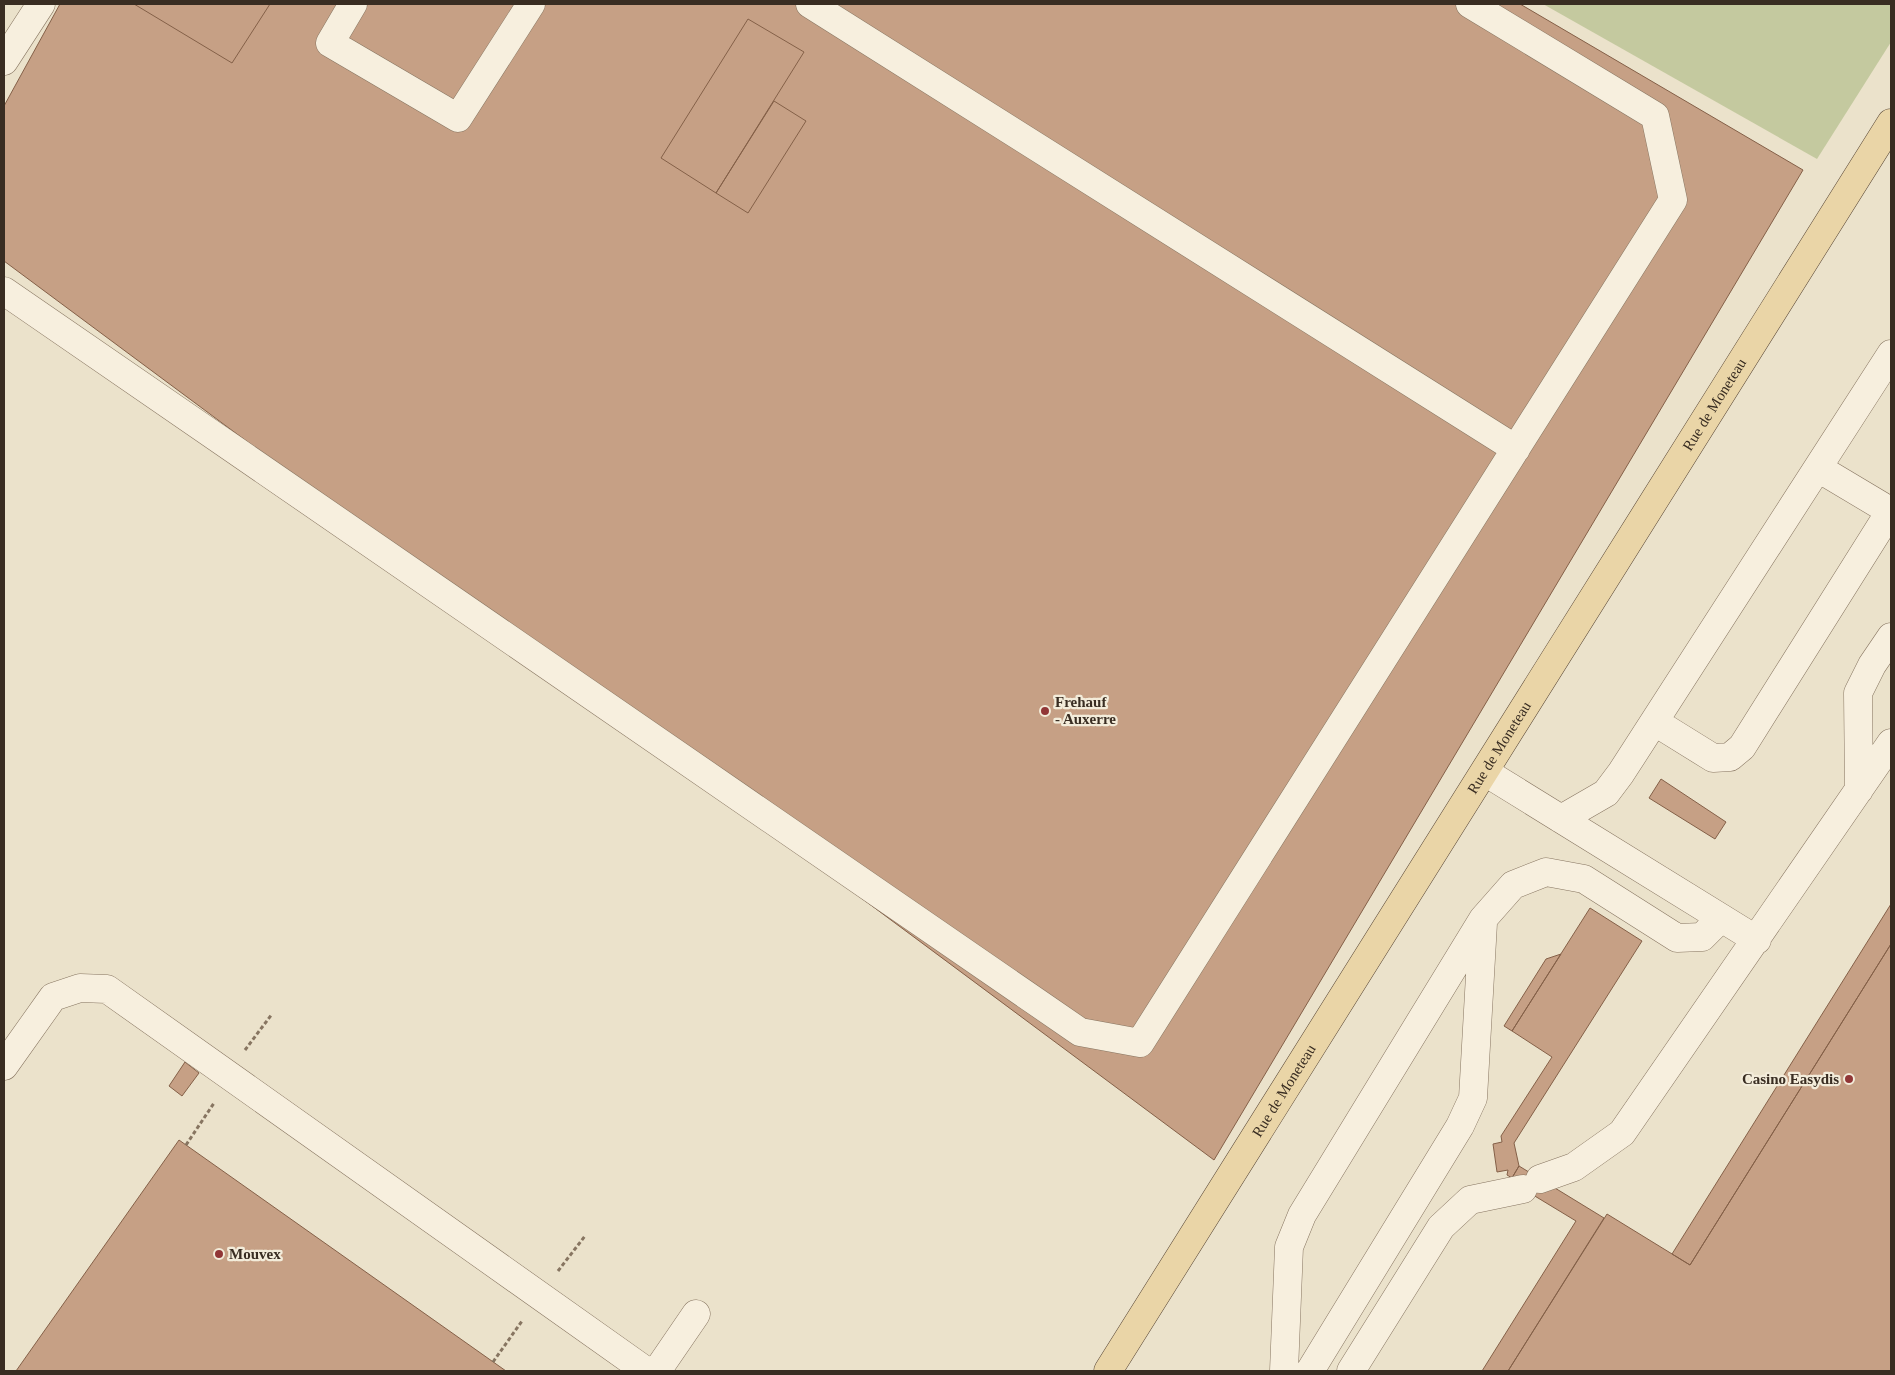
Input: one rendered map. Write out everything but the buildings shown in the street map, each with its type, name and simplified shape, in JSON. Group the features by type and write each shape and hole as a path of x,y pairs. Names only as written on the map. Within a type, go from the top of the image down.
{"main road":[{"name":"Rue de Moneteau","path":"1108,1371 1891,123"}],"lane":[{"path":"4,61 41,4"},
{"path":"353,4 330,42 458,118 531,4"},
{"path":"810,4 1516,449"},
{"path":"4,291 1080,1032 1140,1043 1673,200 1655,116 1470,4"},
{"path":"1561,819 1606,793 1621,773 1891,354"},
{"path":"1654,722 1713,758 1730,757 1742,746 1891,511 1818,468"},
{"path":"1859,790 1858,693 1872,665 1891,637"},
{"path":"1351,1371 1441,1227 1470,1200 1531,1184 1574,1167 1622,1133 1757,940 1891,743"},
{"path":"1485,772 1757,940"},
{"path":"1284,1371 1289,1247 1302,1215 1483,919 1513,885 1546,872 1584,878 1678,938 1702,937 1721,918"},
{"path":"1310,1371 1460,1126 1472,1098 1483,919"},
{"path":"4,1066 53,997 80,988 107,989 646,1371"},
{"path":"657,1371 696,1314"}],"green space":[{"path":"1543,4 1891,4 1891,42 1817,159"}],"place":[{"name":"Frehauf - Auxerre","path":"1045,711"},
{"name":"Casino Easydis","path":"1849,1079"},
{"name":"Mouvex","path":"219,1254"}]}
